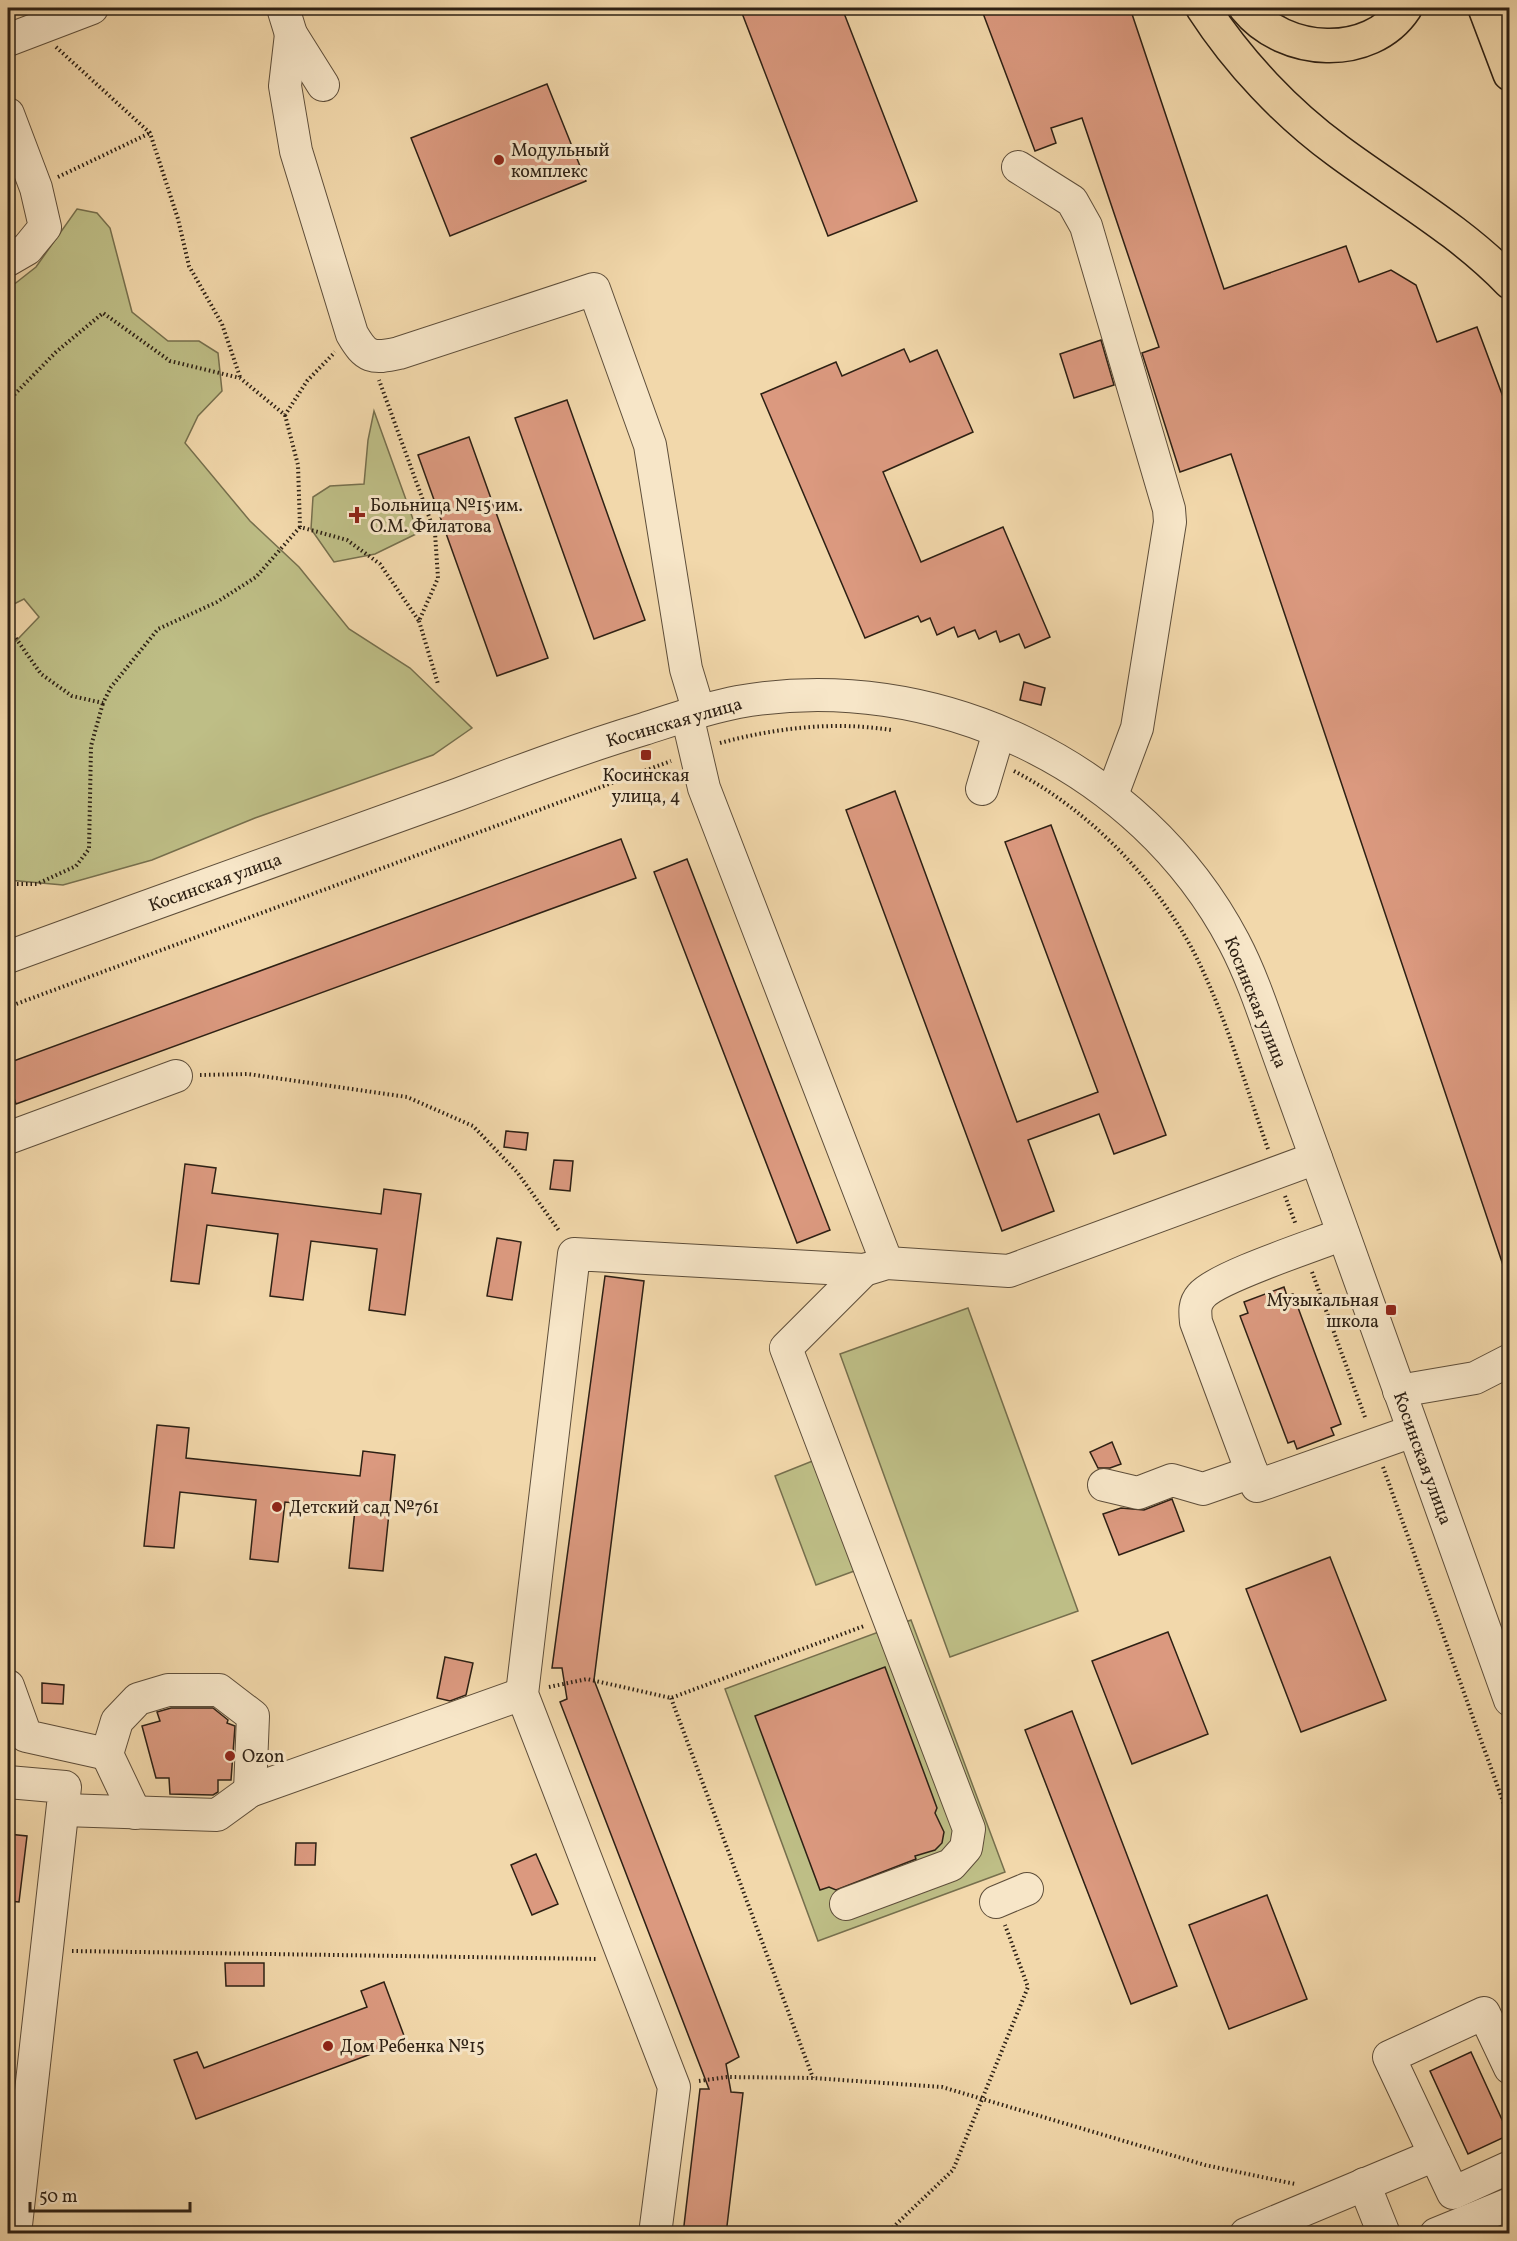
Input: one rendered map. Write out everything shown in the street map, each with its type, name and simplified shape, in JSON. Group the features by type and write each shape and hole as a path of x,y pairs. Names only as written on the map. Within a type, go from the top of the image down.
{"main road":[{"path":"1203,8 1252,71 1302,122 1336,150 1468,244 1509,282"},
{"path":"1246,8 1262,24 1277,32 1295,40 1326,45 1352,43 1378,33 1390,25 1405,8"},
{"path":"1485,8 1509,74"}],"street":[{"path":"8,40 92,8"},
{"path":"287,21 323,85"},
{"path":"287,21 285,86 296,151 357,343 378,358 594,289 650,445 693,713 696,751 704,788 875,1267"},
{"path":"8,114 36,188 45,227 27,249 8,260"},
{"path":"1018,167 1063,193 1072,201 1083,219 1094,247 1170,522 1137,728 1112,795"},
{"name":"Косинская улица","path":"8,957 549,760 693,713 770,698 847,695 920,704 955,713 990,760 1055,760 1112,795 1170,851 1226,928 1252,982 1509,1700"},
{"path":"10,1130 176,1076"},
{"path":"655,2234 674,2086 522,1694 574,1254 1009,1271 1316,1158"},
{"path":"1343,1234 1220,1282 1202,1295 1195,1307 1196,1322 1257,1486 1413,1431"},
{"path":"846,1904 951,1865 966,1848 969,1829 786,1348 875,1267"},
{"path":"1399,1391 1475,1378 1509,1360"},
{"path":"1104,1485 1138,1493 1172,1480 1203,1489 1252,1472"},
{"path":"8,1686 27,1736 107,1754"},
{"path":"135,1813 107,1754 117,1721 138,1699 168,1690 219,1690 253,1716 250,1791"},
{"path":"63,1810 218,1815 250,1791 522,1694"},
{"path":"8,1782 65,1787 15,2234"},
{"path":"996,1902 1027,1889"},
{"path":"1509,2068 1484,2013 1389,2057 1453,2193 1509,2167"},
{"path":"1246,2234 1435,2155"},
{"path":"1364,2184 1384,2234"},
{"path":"1436,2234 1507,2205 1509,2211"}],"path":[{"path":"39,28 67,60 150,133 178,219 189,266 222,324 240,378"},
{"path":"36,188 150,133"},
{"path":"8,401 56,352 103,313 170,361 240,378 285,415 298,465 300,527 256,577 217,602 158,629 111,687 103,703 91,746 89,849 76,866 37,884 8,884"},
{"path":"285,415 307,381 357,343 379,381 435,533 438,578 419,621"},
{"path":"300,527 347,540 380,564 419,621 438,684"},
{"path":"8,627 41,674 72,696 103,703"},
{"path":"8,1007 696,751 737,738 782,729 854,727 897,731"},
{"path":"990,760 1042,786 1066,803 1119,851 1174,920 1196,956 1211,990 1509,1821"},
{"path":"176,1076 248,1074 373,1091 408,1097 473,1126 517,1172 574,1254"},
{"path":"522,1694 587,1679 671,1698 888,1617"},
{"path":"671,1698 813,2078"},
{"path":"48,1951 623,1959"},
{"path":"886,2234 953,2170 1028,1987"},
{"path":"708,2079 727,2077 813,2078 942,2087 1205,2165 1294,2184 1306,2182"}],"green space":[{"path":"77,209 97,213 110,228 132,312 168,341 199,341 218,353 222,391 198,416 185,443 250,521 299,567 349,629 410,668 472,728 433,755 255,818 152,860 63,885 8,880 8,643 16,641 39,617 24,599 8,607 8,289 36,267"},
{"path":"374,411 418,533 375,554 334,562 311,529 313,497 330,486 364,484 368,440"},
{"path":"968,1308 1078,1611 950,1657 840,1354"},
{"path":"815,1460 857,1570 816,1585 775,1476"},
{"path":"911,1620 1005,1872 818,1941 725,1689"}],"building":[{"path":"740,8 842,8 917,201 828,236"},
{"path":"981,8 1130,8 1224,289 1346,246 1359,282 1391,270 1416,285 1437,342 1477,327 1509,413 1509,1274 1506,1274 1231,454 1180,472 1142,353 1159,347 1082,118 1051,128 1056,143 1035,151"},
{"name":"Модульный комплекс","path":"547,84 586,181 450,236 411,138"},
{"path":"1101,340 1114,385 1074,398 1060,354"},
{"path":"904,349 910,362 937,350 973,432 883,472 921,562 1003,527 1050,637 1025,648 1019,634 1000,642 996,631 979,639 975,630 958,637 954,627 937,635 930,618 921,622 918,616 865,638 761,394 836,362 842,376"},
{"path":"567,400 645,620 594,639 515,418"},
{"path":"469,437 548,658 497,676 418,455"},
{"path":"1024,682 1045,688 1041,705 1020,700"},
{"path":"895,791 1017,1122 1098,1092 1005,842 1051,825 1166,1135 1114,1154 1099,1114 1028,1140 1054,1211 1002,1231 846,810"},
{"path":"621,839 636,878 16,1104 8,1081 8,1063"},
{"path":"687,859 830,1230 797,1243 654,872"},
{"path":"506,1131 528,1133 526,1150 504,1147"},
{"path":"554,1160 573,1161 570,1191 550,1189"},
{"path":"185,1164 216,1168 212,1193 381,1214 384,1189 421,1194 405,1315 369,1310 377,1249 311,1241 303,1300 270,1296 278,1234 207,1225 199,1284 171,1281"},
{"path":"497,1238 521,1242 512,1300 487,1296"},
{"path":"605,1276 644,1281 594,1680 739,2057 726,2064 731,2092 743,2093 726,2234 683,2234 700,2089 709,2089 560,1702 567,1699 562,1668 552,1668"},
{"path":"1284,1287 1287,1296 1293,1294 1341,1424 1331,1428 1334,1435 1297,1449 1294,1441 1288,1443 1240,1316 1248,1313 1244,1302"},
{"path":"157,1425 189,1428 186,1458 360,1476 363,1451 395,1455 383,1571 349,1568 355,1509 285,1502 278,1562 250,1559 256,1500 180,1492 174,1548 144,1546"},
{"path":"1112,1442 1121,1464 1110,1468 1098,1468 1090,1452"},
{"path":"1172,1499 1184,1531 1119,1555 1103,1514 1121,1508 1144,1510"},
{"path":"1330,1557 1386,1700 1301,1732 1246,1589"},
{"path":"1168,1632 1208,1734 1132,1764 1092,1661"},
{"path":"445,1657 473,1663 466,1695 450,1701 437,1698"},
{"path":"885,1667 937,1808 935,1813 944,1832 942,1843 935,1850 915,1856 916,1859 836,1890 829,1887 820,1890 755,1716"},
{"path":"42,1683 64,1685 63,1704 42,1703"},
{"path":"171,1708 213,1708 228,1720 227,1723 235,1726 231,1780 218,1780 218,1792 213,1795 170,1794 169,1778 156,1778 142,1726 160,1721 157,1712"},
{"path":"1072,1711 1177,1986 1131,2004 1025,1730"},
{"path":"8,1834 27,1836 19,1902 8,1901"},
{"path":"296,1843 316,1843 315,1865 295,1865"},
{"path":"536,1854 558,1904 532,1915 511,1865"},
{"path":"1267,1895 1307,1999 1229,2029 1189,1925"},
{"path":"225,1963 264,1963 264,1986 226,1986"},
{"name":"Дом Ребенка №15","path":"384,1982 406,2041 196,2119 174,2060 197,2052 204,2068 367,2007 361,1991"},
{"path":"1471,2052 1509,2135 1468,2154 1430,2071"}],"place":[{"name":"Модульный комплекс","path":"499,160"},
{"name":"Больница №15 им. О.М. Филатова","path":"357,515"},
{"name":"Косинская улица, 4","path":"646,755"},
{"name":"Музыкальная школа","path":"1391,1310"},
{"name":"Детский сад №761","path":"277,1507"},
{"name":"Ozon","path":"230,1756"},
{"name":"Дом Ребенка №15","path":"328,2046"}]}
